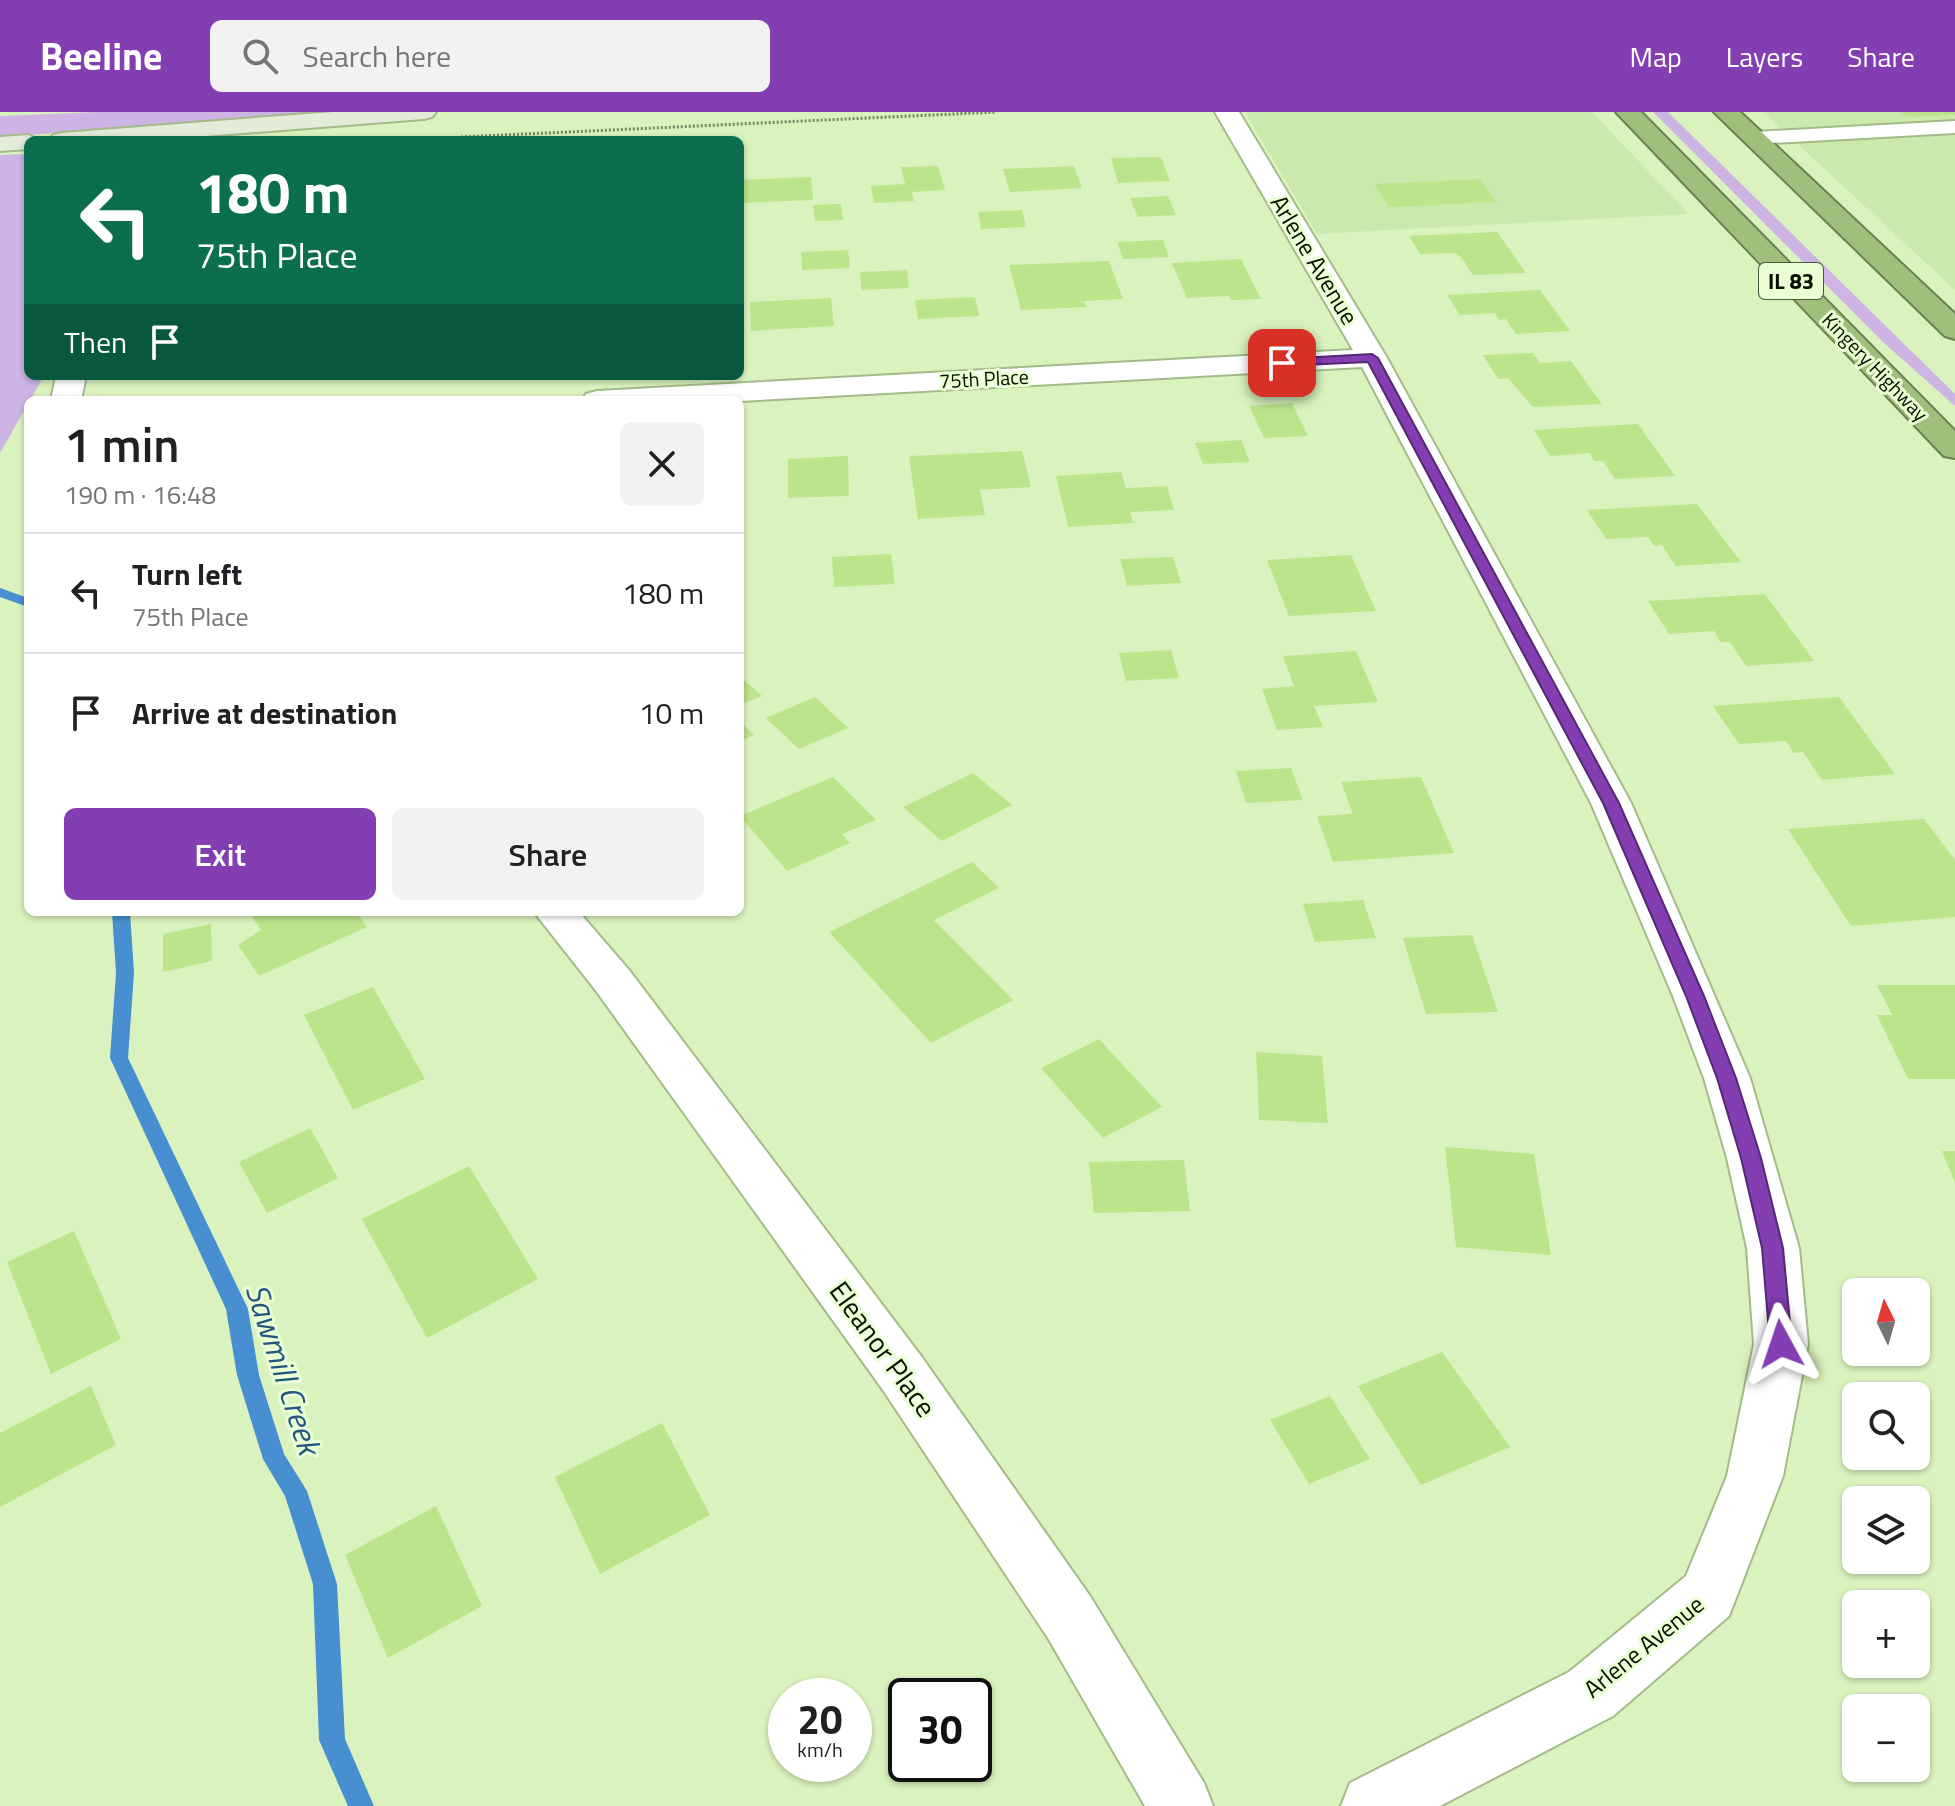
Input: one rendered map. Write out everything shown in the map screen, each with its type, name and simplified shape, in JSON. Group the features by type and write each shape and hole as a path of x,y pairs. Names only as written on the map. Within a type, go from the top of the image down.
{"highway":[{"name":"Kingery Highway","path":"1628,112 1955,449"},
{"path":"1726,112 1955,330"}],"main road":[{"path":"175,136 424,112"},
{"path":"0,144 24,142"}],"street":[{"name":"Arlene Avenue","path":"1227,112 1372,358 1611,803 1727,1078 1773,1248 1781,1344 1755,1476 1708,1596 1591,1694 1373,1806"},
{"name":"75th Place","path":"671,396 1372,358"},
{"name":"Eleanor Place","path":"558,916 613,981 902,1373 1069,1617 1181,1806"}],"lane":[{"path":"1883,112 1905,130"},
{"path":"1754,138 1955,127"}],"path":[{"path":"472,136 996,112"}],"shaded area":[{"path":"96,112 334,112 0,137 0,116"},
{"path":"1245,112 1592,112 1689,214 1317,234"},
{"path":"1653,112 1668,112 1955,394 1955,406 1884,343"},
{"path":"1763,112 1955,112 1955,290 1817,162"},
{"path":"24,154 24,380 42,380 33,396 24,396 24,411 0,453 0,155"}],"building":[{"path":"1900,112 1955,112 1955,115 1907,117"},
{"path":"1161,157 1170,181 1118,183 1111,158"},
{"path":"938,166 945,190 912,192 914,201 874,203 871,186 905,184 901,167"},
{"path":"1074,166 1082,188 1010,192 1003,169"},
{"path":"811,177 813,200 744,203 744,180"},
{"path":"1479,179 1497,202 1389,207 1374,184"},
{"path":"1168,196 1176,215 1138,217 1130,198"},
{"path":"841,204 843,220 815,221 813,205"},
{"path":"1022,210 1026,227 981,229 978,212"},
{"path":"1497,232 1526,273 1473,275 1461,257 1454,253 1420,254 1409,236"},
{"path":"1163,240 1169,257 1123,259 1117,242"},
{"path":"848,250 850,268 802,270 801,252"},
{"path":"1241,259 1261,299 1231,300 1229,296 1187,298 1172,263"},
{"path":"1109,261 1123,299 1084,301 1086,307 1021,310 1009,265"},
{"path":"907,270 909,288 861,290 860,272"},
{"path":"1540,290 1570,331 1516,334 1506,319 1499,320 1495,313 1460,315 1447,295"},
{"path":"975,297 979,316 918,319 915,300"},
{"path":"831,298 834,326 751,331 750,302"},
{"path":"1533,353 1540,363 1571,361 1602,404 1533,407 1508,378 1498,379 1483,355"},
{"path":"1292,403 1308,436 1264,438 1249,406"},
{"path":"1638,424 1675,476 1615,479 1603,461 1594,461 1590,453 1550,456 1534,430"},
{"path":"1241,440 1250,462 1203,464 1195,443"},
{"path":"1022,451 1031,487 980,490 985,515 918,519 909,456"},
{"path":"848,456 849,496 788,498 788,459"},
{"path":"1121,472 1126,488 1167,486 1174,510 1130,512 1133,523 1068,527 1056,476"},
{"path":"1697,504 1741,562 1676,566 1662,545 1654,546 1648,537 1606,539 1587,510"},
{"path":"891,554 895,584 834,587 832,557"},
{"path":"1351,555 1376,611 1289,616 1267,560"},
{"path":"1173,557 1181,583 1127,586 1120,559"},
{"path":"1765,594 1814,661 1746,666 1730,642 1720,642 1714,631 1669,634 1648,601"},
{"path":"1171,650 1179,678 1126,681 1119,653"},
{"path":"1356,651 1378,702 1314,706 1323,727 1277,730 1262,689 1294,686 1283,656"},
{"path":"744,680 762,696 744,703"},
{"path":"815,697 848,728 799,749 766,718"},
{"path":"1839,697 1895,774 1822,780 1803,752 1794,753 1786,741 1739,744 1713,706"},
{"path":"744,725 754,735 744,739"},
{"path":"1291,768 1303,800 1246,803 1236,771"},
{"path":"973,773 1012,805 942,841 903,807"},
{"path":"833,777 876,820 842,834 850,843 787,871 744,821 744,814"},
{"path":"1421,777 1454,853 1333,862 1317,816 1353,814 1341,782"},
{"path":"1924,819 1955,860 1955,917 1851,926 1788,829"},
{"path":"972,862 999,888 934,920 1013,1000 931,1043 829,932"},
{"path":"1363,900 1376,938 1315,942 1303,904"},
{"path":"252,916 359,916 367,927 259,976 238,945 261,930"},
{"path":"211,924 212,961 163,972 163,934"},
{"path":"1472,935 1498,1012 1426,1014 1403,938"},
{"path":"1877,985 1955,985 1955,1079 1908,1079 1877,1015 1892,1015"},
{"path":"373,987 425,1079 353,1110 304,1015"},
{"path":"1099,1039 1162,1107 1103,1138 1041,1068"},
{"path":"1256,1052 1322,1056 1328,1123 1259,1120"},
{"path":"310,1128 338,1178 267,1213 239,1162"},
{"path":"1445,1147 1534,1154 1551,1255 1456,1247"},
{"path":"1942,1151 1955,1151 1955,1183"},
{"path":"1184,1160 1190,1211 1094,1213 1089,1162"},
{"path":"469,1166 538,1279 427,1338 362,1219"},
{"path":"74,1231 121,1339 51,1374 7,1262"},
{"path":"1442,1352 1510,1447 1421,1485 1358,1386"},
{"path":"91,1386 116,1445 0,1507 0,1433"},
{"path":"1330,1396 1370,1459 1309,1484 1270,1420"},
{"path":"662,1423 710,1515 600,1574 555,1477"},
{"path":"436,1506 482,1606 388,1658 345,1555"}],"waterway":[{"name":"Sawmill Creek","path":"0,592 24,601"},
{"name":"Sawmill Creek","path":"121,916 125,973 119,1058 237,1309 248,1375 274,1459 295,1491 325,1584 332,1740 361,1806"}],"route":[{"path":"1282,363 1372,358 1611,803 1727,1078 1773,1248 1781,1344"}]}
